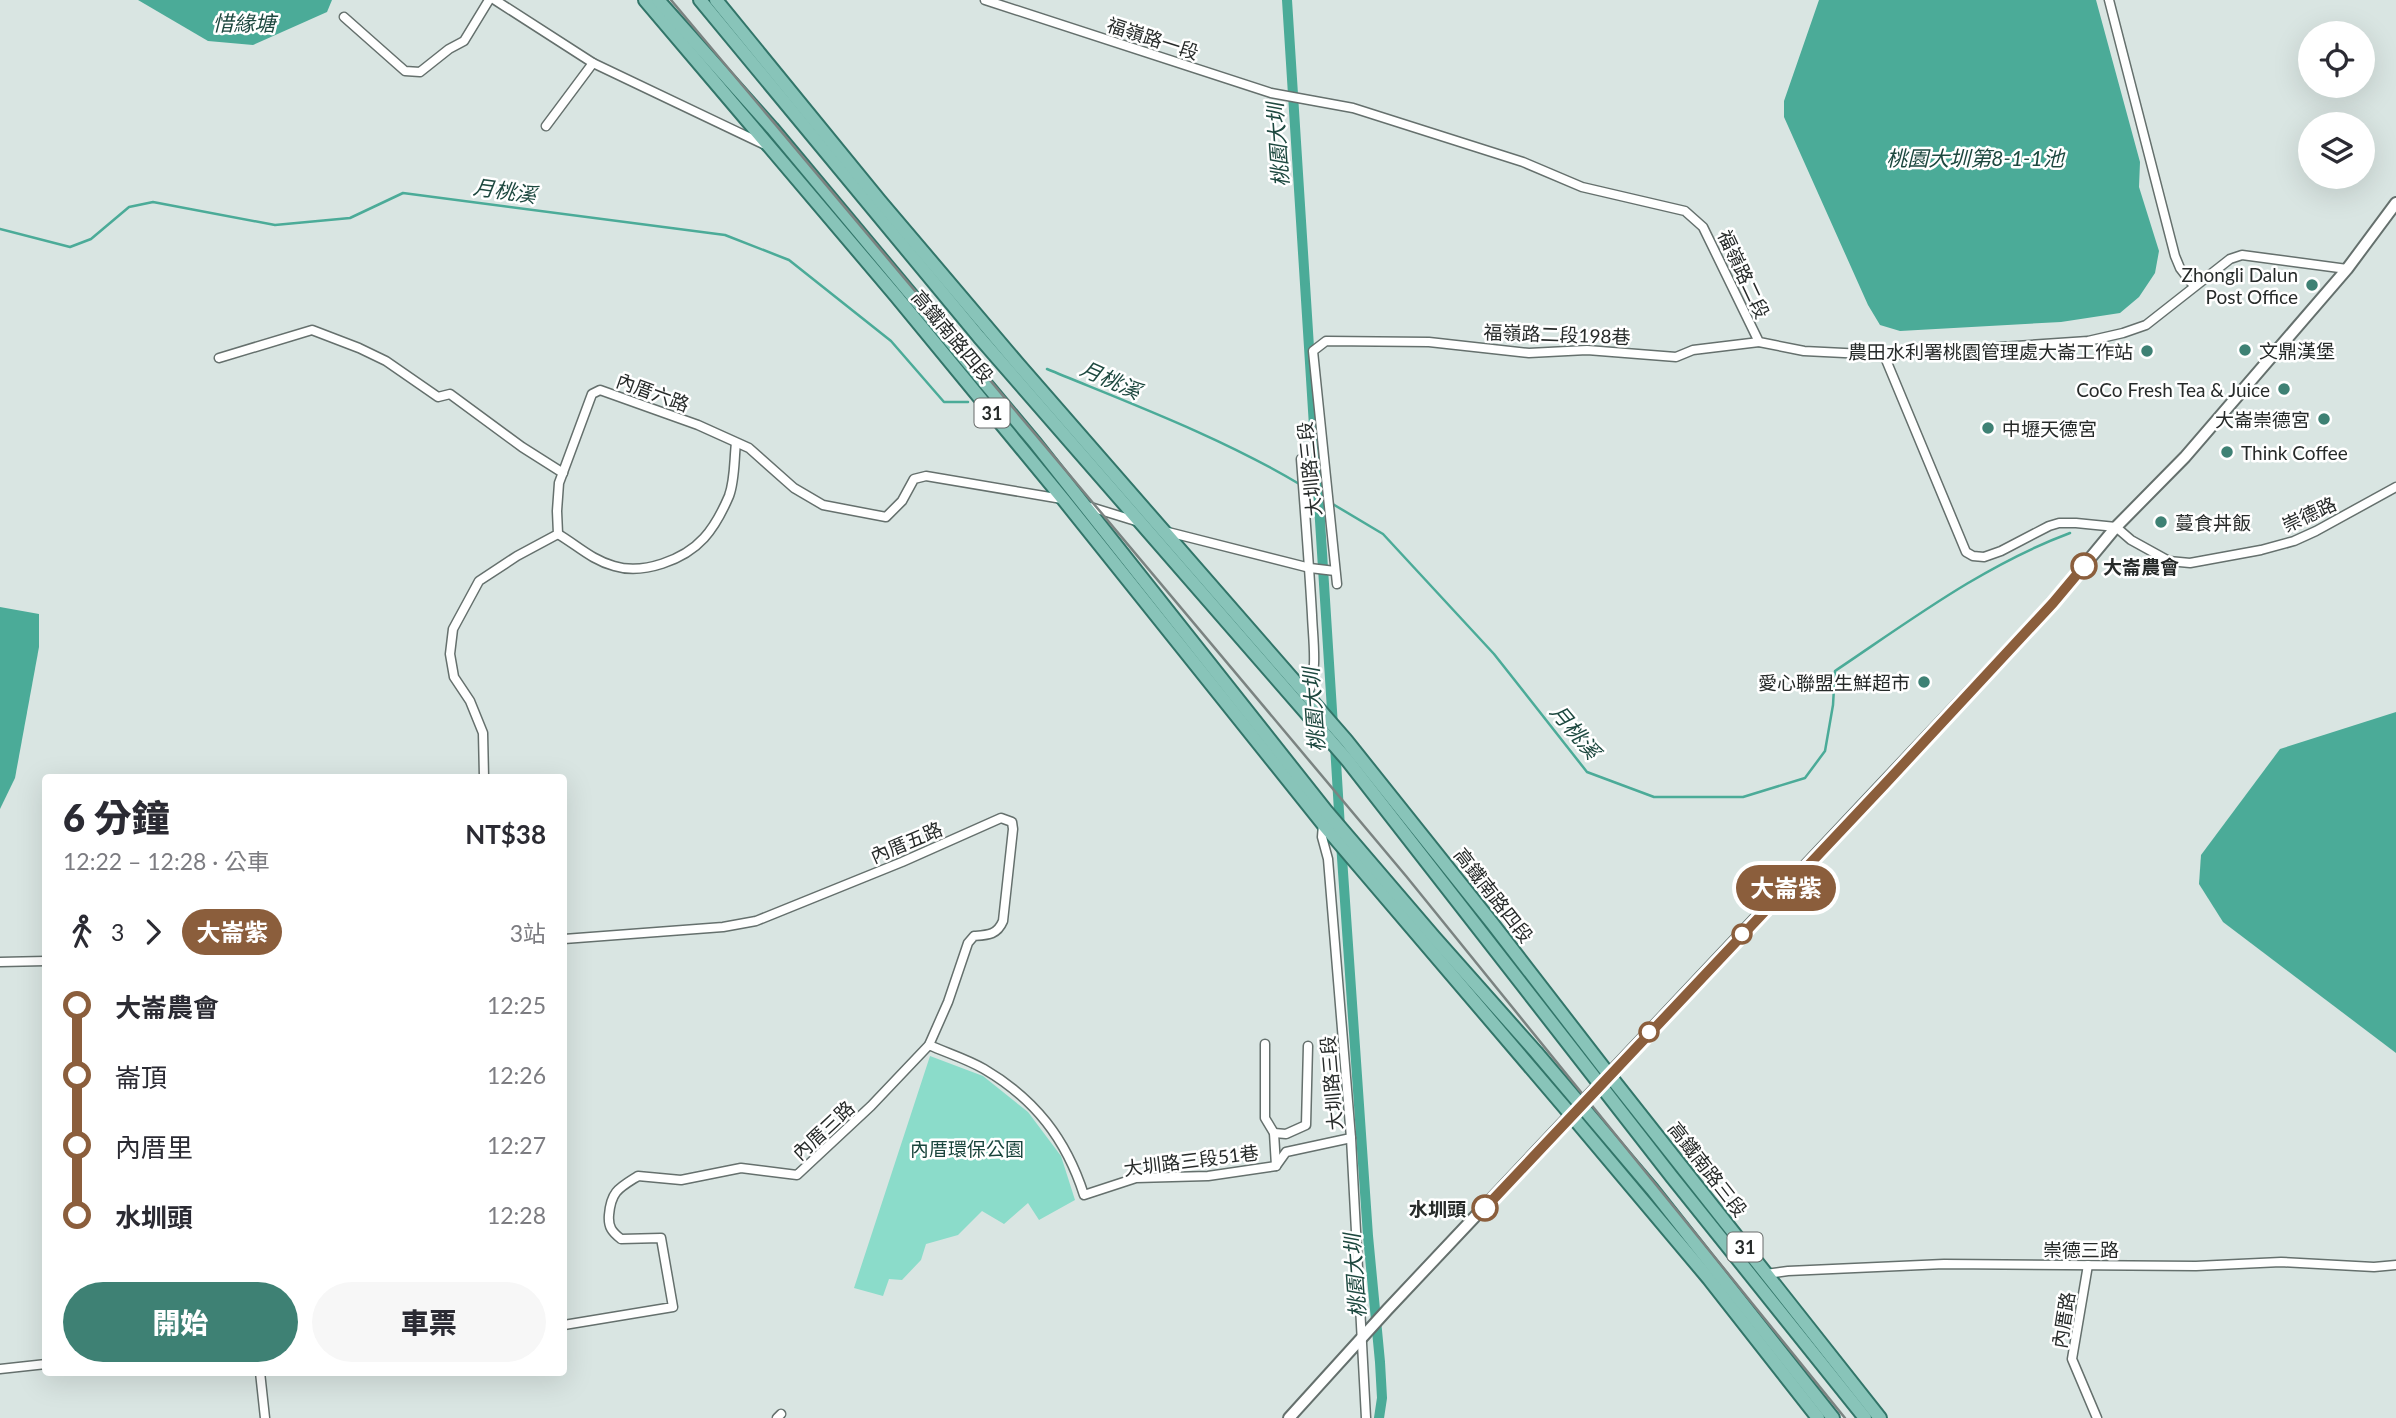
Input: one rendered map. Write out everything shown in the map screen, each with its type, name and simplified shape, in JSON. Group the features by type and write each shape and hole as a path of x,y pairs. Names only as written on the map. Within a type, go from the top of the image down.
{"main road":[{"name":"高鐵南路四段","path":"645,0 896,296 1063,499 1126,581 1327,823"},
{"name":"高鐵南路四段","path":"658,0 772,128 1036,444 1172,615 1327,823"},
{"name":"高鐵南路四段","path":"700,0 979,337 1324,732 1600,1086"},
{"name":"高鐵南路四段","path":"716,0 880,201 1019,365 1308,694 1492,923 1610,1076"},
{"path":"1289,1418 2039,617 2116,527 2185,457 2347,269 2396,203"},
{"path":"861,234 881,276 896,296"},
{"path":"979,337 1019,365"},
{"path":"1200,571 1220,612"},
{"path":"1126,581 1172,615"},
{"name":"31","path":"1327,823 1351,838 1536,1052 1576,1111 1818,1418"},
{"name":"31","path":"1327,823 1352,858 1576,1111 1652,1189 1833,1418"},
{"name":"高鐵南路三段","path":"1610,1076 1880,1418"},
{"name":"高鐵南路三段","path":"1600,1086 1865,1418"}],"street":[{"path":"344,17 405,71 419,72 464,41 489,0"},
{"path":"495,0 593,63 772,148"},
{"name":"福嶺路一段","path":"985,0 1274,93"},
{"path":"2109,0 2175,256 2180,268 2194,286"},
{"path":"545,126 593,63"},
{"name":"福嶺路二段","path":"1274,93 1353,108 1523,162 1582,187 1685,211 1703,227 1759,342 1804,351 1884,355 2088,341 2146,325 2230,259 2242,255 2347,269"},
{"path":"219,358 312,330 386,361 438,397 450,394 522,447 563,473"},
{"name":"福嶺路二段198巷","path":"1313,351 1326,341 1429,342 1529,353 1587,350 1676,357 1693,350 1759,342"},
{"name":"大圳路三段","path":"1313,351 1337,584"},
{"path":"1884,355 1966,552 1984,557 2059,523 2116,527"},
{"name":"內厝六路","path":"558,534 559,483 592,394 600,390 698,425 749,447 785,482 823,505 886,517 902,500 914,479 926,476 1063,499"},
{"path":"484,774 483,733 470,701 454,677 450,654 453,629 479,581 558,534 589,556 615,567 639,569 678,557 704,538 729,495 736,443"},
{"name":"大圳路三段","path":"1301,459 1311,568 1314,661 1308,694"},
{"name":"崇德路","path":"2116,527 2131,541 2169,561 2190,563 2262,550 2294,541 2396,487"},
{"path":"1063,499 1166,531 1311,568 1334,571"},
{"name":"內厝五路","path":"567,939 723,927 756,920 902,862 1001,818 1012,822 1013,829 1003,921 1000,929 992,934 974,936 968,943 948,1002 929,1045"},
{"name":"大圳路三段","path":"1327,823 1322,837 1328,859 1351,1138 1366,1418"},
{"path":"0,962 42,961"},
{"path":"1265,1044 1265,1118 1274,1133 1276,1166"},
{"name":"大圳路三段51巷","path":"929,1045 984,1069 1032,1105 1063,1144 1074,1165 1084,1195 1136,1178 1208,1176 1276,1166 1286,1152 1351,1138"},
{"name":"內厝三路","path":"567,1325 673,1307 661,1238 621,1239 611,1231 608,1221 610,1199 618,1190 638,1176 681,1180 741,1168 797,1175 871,1106 929,1045"},
{"path":"1274,1133 1286,1134 1306,1125 1308,1046"},
{"name":"崇德三路","path":"1766,1274 1944,1264 2196,1266 2281,1262 2374,1267 2396,1265"},
{"name":"內厝路","path":"2088,1265 2072,1359 2097,1418"},
{"path":"0,1369 42,1364"},
{"path":"260,1376 265,1418"}],"green space":[{"name":"內厝環保公園","path":"930,1056 983,1076 1028,1112 1061,1156 1075,1200 1039,1220 1028,1203 1004,1224 982,1211 958,1235 926,1244 921,1260 902,1280 889,1279 883,1296 854,1288"}],"water":[{"name":"惜緣塘","path":"138,0 332,0 327,12 253,45 208,41"},
{"name":"桃園大圳第8-1-1池","path":"1819,0 2096,0 2140,162 2139,187 2159,251 2155,273 2139,297 2120,313 2061,322 1900,331 1880,325 1868,305 1784,117 1784,101"},
{"path":"0,607 39,614 39,647 15,778 0,809"},
{"path":"2396,712 2396,1053 2223,922 2199,884 2201,855 2280,749"}],"waterway":[{"name":"桃園大圳","path":"1287,0 1333,726"},
{"name":"月桃溪","path":"0,229 70,247 91,239 129,207 153,202 275,225 350,218 403,193 725,235 789,260 891,341 944,402 968,402"},
{"name":"月桃溪","path":"1047,369 1209,437 1301,485"},
{"name":"月桃溪","path":"1307,488 1325,499"},
{"name":"月桃溪","path":"1331,503 1383,534 1494,654 1587,772 1654,797 1743,797 1805,778 1825,751 1833,705 1835,671 1978,577 2070,533"},
{"name":"桃園大圳","path":"1335,745 1340,828"},
{"name":"桃園大圳","path":"1341,843 1368,1236 1380,1362 1382,1398 1379,1418"}],"railway":[{"path":"671,0 1406,876 1845,1418"}],"bus line":[{"name":"大崙紫","path":"1485,1208 1885,784 2084,566"}],"place":[{"name":"Zhongli Dalun Post Office","path":"2312,285"},
{"name":"文鼎漢堡","path":"2245,350"},
{"name":"農田水利署桃園管理處大崙工作站","path":"2147,351"},
{"name":"CoCo Fresh Tea & Juice","path":"2284,389"},
{"name":"大崙崇德宮","path":"2324,419"},
{"name":"中壢天德宮","path":"1988,428"},
{"name":"Think Coffee","path":"2227,452"},
{"name":"蔓食丼飯","path":"2161,522"},
{"name":"大崙農會","path":"2084,566"},
{"name":"愛心聯盟生鮮超市","path":"1924,682"},
{"name":"水圳頭","path":"1485,1208"}]}
